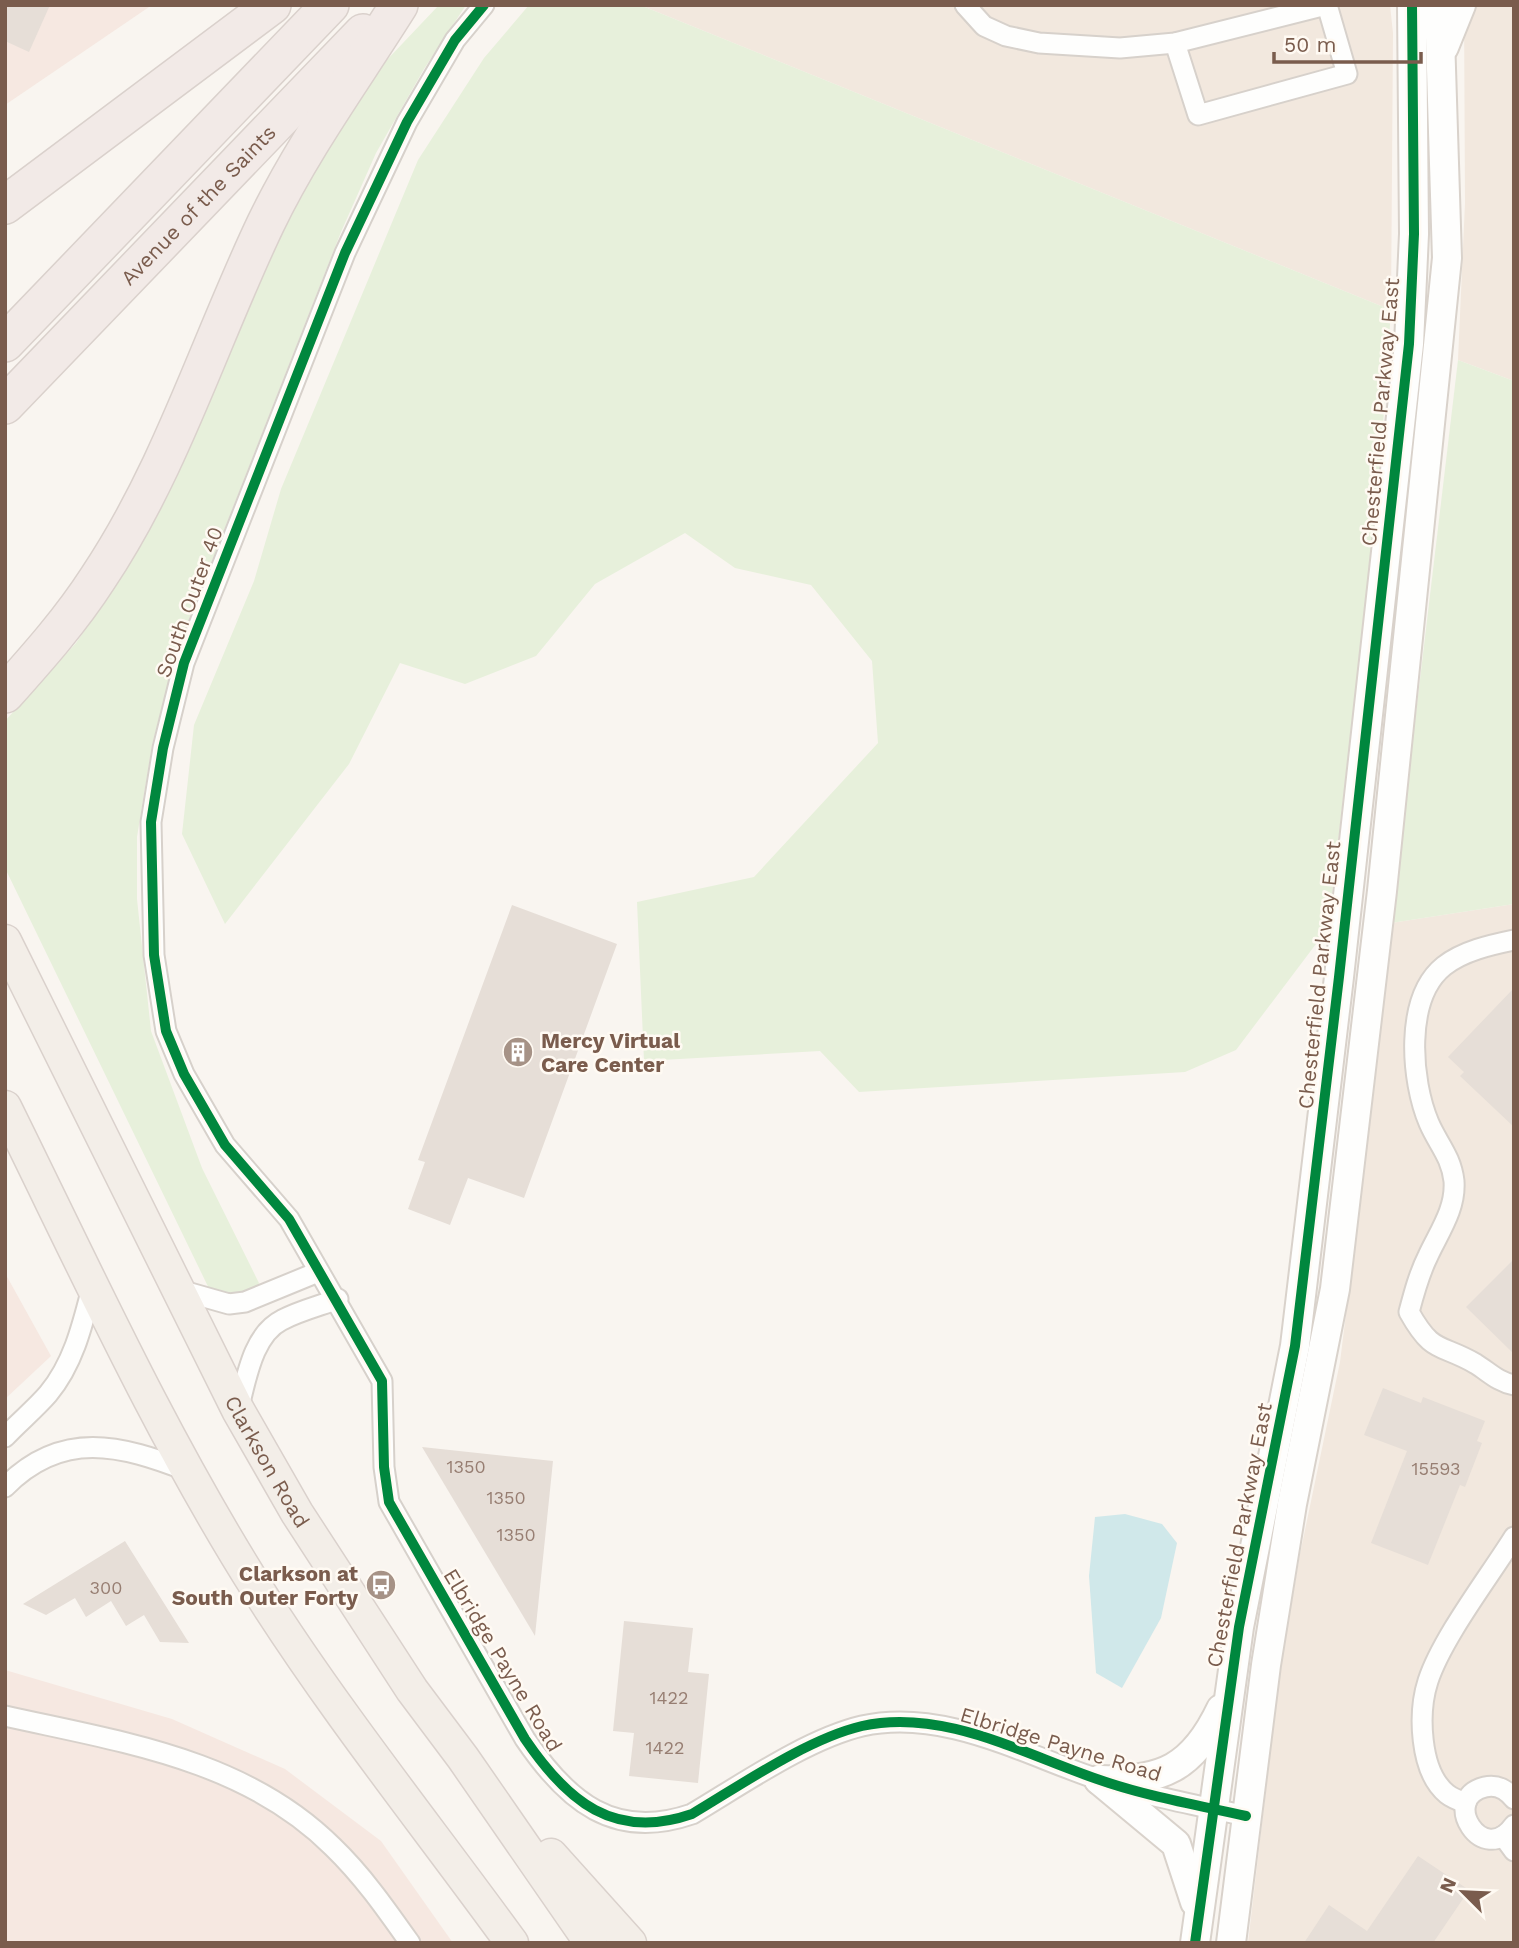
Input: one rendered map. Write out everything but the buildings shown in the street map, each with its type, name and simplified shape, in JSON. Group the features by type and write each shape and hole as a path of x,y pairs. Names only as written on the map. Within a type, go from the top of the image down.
{"highway":[{"path":"5,205 272,5"},
{"name":"Avenue of the Saints","path":"5,343 330,5"},
{"name":"Avenue of the Saints","path":"5,405 390,5"},
{"path":"5,694 71,617 106,565 153,477 251,256 292,172 399,5"}],"main road":[{"name":"Clarkson Road","path":"5,941 238,1410 352,1601 591,1943"},
{"path":"5,1107 189,1471 257,1589 366,1749 512,1943"},
{"path":"463,1758 630,1943"}],"street":[{"name":"South Outer 40","path":"338,1299 318,1272 289,1219 225,1144 184,1074 166,1031 154,955 150,889 152,822 163,748 184,663 345,253 407,122 455,40 484,5"},
{"path":"965,5 984,26 1006,36 1039,43 1120,48 1175,43 1327,5 1347,74 1198,115 1175,43"},
{"path":"1231,1943 1246,1816 1292,1504 1335,1289 1382,891 1447,258 1439,5"},
{"path":"1440,56 1461,5"},
{"name":"Chesterfield Parkway East","path":"1197,1929 1238,1627 1297,1333 1408,357 1414,234 1410,9"},
{"path":"1514,940 1468,952 1443,967 1424,992 1414,1041 1415,1082 1430,1125 1447,1150 1454,1183 1448,1220 1428,1256 1409,1312 1422,1334 1442,1350 1474,1363 1503,1383 1514,1385"},
{"path":"176,1289 229,1304 244,1303 318,1272"},
{"path":"5,1437 48,1394 67,1365 79,1338 93,1283"},
{"path":"238,1410 253,1358 263,1336 279,1321 338,1299"},
{"name":"Elbridge Payne Road","path":"338,1299 382,1381 384,1467 389,1502 525,1739 545,1768 569,1795 586,1807 652,1824 672,1821 692,1814 830,1736 862,1726 898,1721 953,1729 992,1740 1098,1780 1246,1816"},
{"path":"5,1487 19,1473 48,1455 80,1447 113,1448 142,1453 189,1471"},
{"path":"1466,1803 1447,1794 1433,1774 1424,1744 1423,1714 1427,1683 1438,1659 1514,1537"},
{"path":"1098,1780 1134,1781 1155,1776 1180,1764 1210,1733 1229,1694"},
{"path":"5,1716 187,1759 229,1775 262,1793 331,1845 360,1875 410,1943"},
{"path":"1098,1780 1176,1844 1189,1877 1197,1929"},
{"path":"1510,1837 1486,1838 1471,1829 1466,1821 1466,1803 1470,1796 1485,1787 1502,1788 1514,1798"}],"shaded area":[{"path":"5,5 152,5 5,105"},
{"path":"640,5 1390,5 1393,33 1391,310"},
{"path":"1464,5 1514,5 1514,381 1458,360 1465,203"},
{"path":"1514,904 1514,1943 1248,1943 1279,1678 1300,1554 1340,1362 1375,1083 1391,923"},
{"path":"5,1273 51,1356 5,1399"},
{"path":"5,1670 172,1719 285,1769 381,1841 453,1943 5,1943"}],"green space":[{"path":"439,5 466,5 424,69 376,153 341,232 177,650 152,745 137,837 137,899 151,1031 202,1168 259,1283 253,1297 216,1303 5,868 5,721 76,643 121,577 162,505 198,429 266,254 348,112 384,63"},
{"path":"529,5 640,5 1391,310 1378,497 1328,928 1236,1050 1185,1072 859,1092 820,1051 644,1061 637,902 754,877 878,743 872,661 811,585 735,568 685,533 595,584 536,656 465,684 400,663 349,764 225,924 182,834 194,725 254,581 281,489 418,160 484,58"},
{"path":"1458,360 1514,381 1514,904 1391,923"}],"water":[{"path":"1125,1514 1162,1524 1177,1543 1161,1618 1122,1688 1096,1673 1089,1576 1095,1517"}],"cycle path":[{"path":"484,5 455,40 407,122 345,253 184,663 163,748 151,822 154,955 166,1031 184,1074 225,1145 289,1219 382,1381 384,1467 389,1502 525,1739 558,1781 576,1797 595,1810 616,1818 639,1822 664,1821 692,1814 819,1741 862,1726 892,1722 952,1728 1011,1746 1115,1785 1246,1816"},
{"path":"1195,1943 1239,1627 1295,1346 1339,977 1409,344 1414,234 1412,5"}],"place":[{"name":"Mercy Virtual Care Center","path":"518,1052"},
{"name":"Clarkson at South Outer Forty","path":"381,1585"}]}
